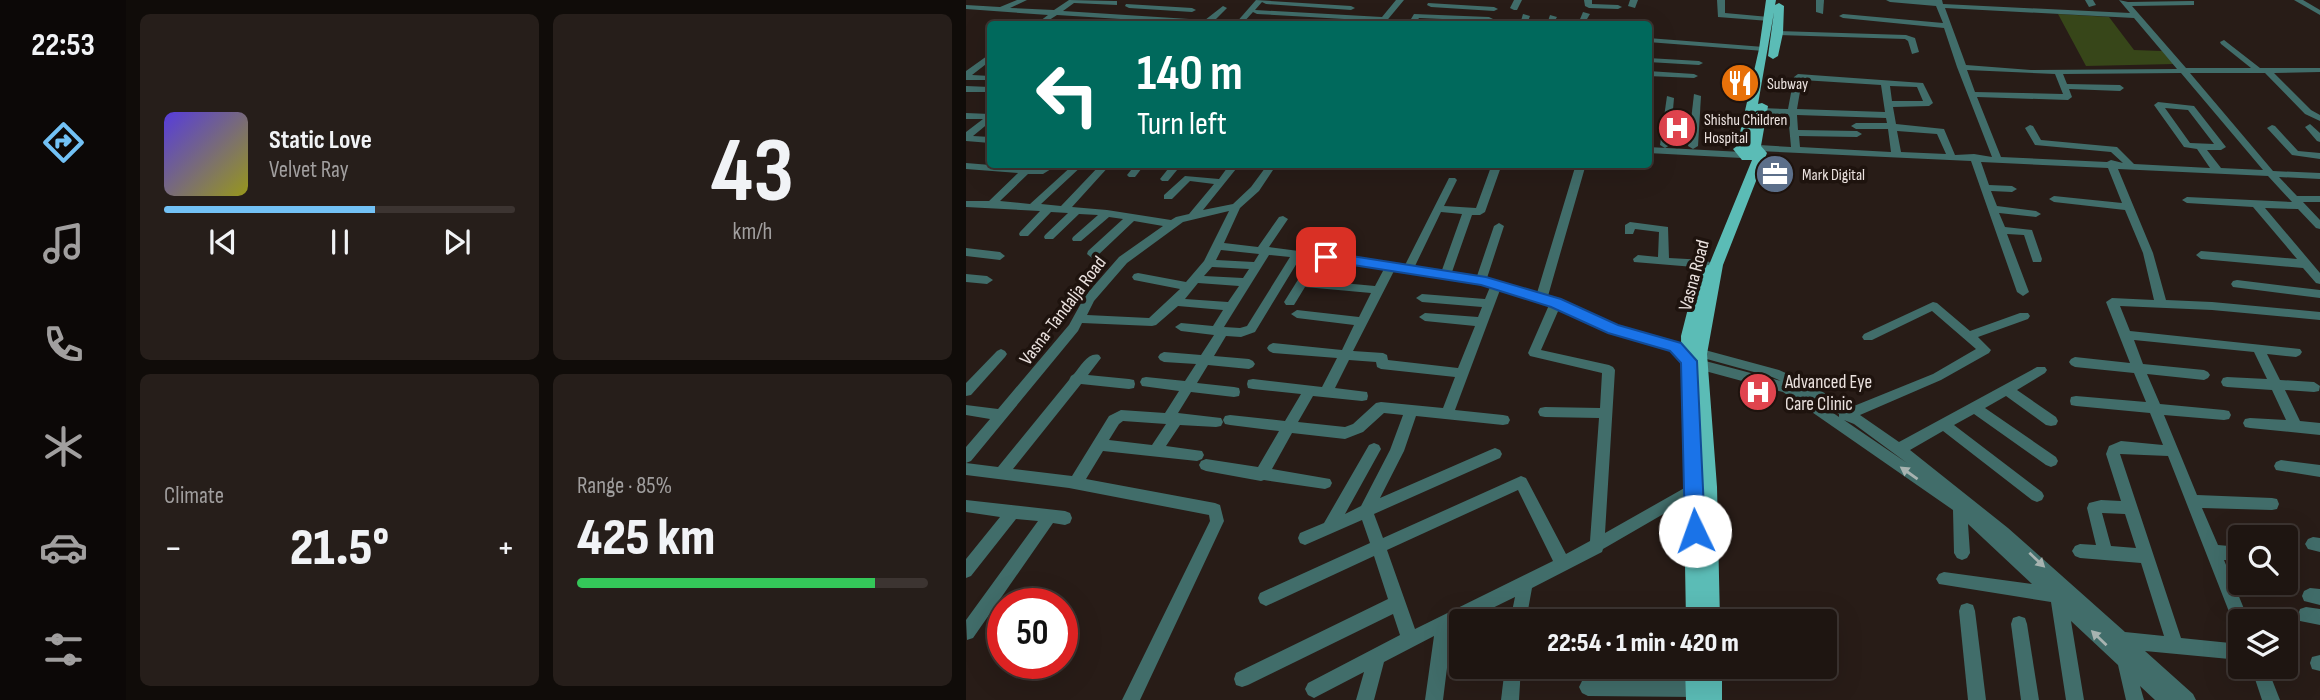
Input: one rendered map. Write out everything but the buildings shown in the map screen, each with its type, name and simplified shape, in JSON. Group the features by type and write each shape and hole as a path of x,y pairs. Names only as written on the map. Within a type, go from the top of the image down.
{"main road":[{"name":"Vasna Road","path":"1751,151 1771,0"},
{"name":"Vasna Road","path":"1710,609 1708,487 1691,355 1761,111 1778,33 1779,0"},
{"name":"Vasna Road","path":"1696,609 1691,355 1694,308 1706,264 1729,218"}],"street":[{"path":"966,7 978,0"},
{"path":"1000,9 1005,0"},
{"path":"1000,9 1023,0"},
{"path":"1000,9 1033,0"},
{"path":"1157,21 1181,0"},
{"path":"1383,21 1399,0"},
{"path":"1488,21 1499,0"},
{"path":"1588,0 1587,6 1618,8"},
{"path":"1721,0 1720,14 1769,19"},
{"path":"1820,0 1820,12"},
{"path":"1890,0 2137,16"},
{"path":"2040,0 2048,11"},
{"path":"2298,0 2318,10"},
{"path":"1043,21 1074,1 1114,3"},
{"path":"1248,21 1264,1"},
{"path":"1241,21 1264,1 1318,3 1351,8"},
{"path":"2124,2 2191,3"},
{"path":"2124,2 2274,177 2320,226"},
{"path":"1301,21 1318,3"},
{"path":"1939,3 1997,158"},
{"path":"1431,5 1494,9"},
{"path":"1129,6 1192,10"},
{"path":"966,7 1148,21"},
{"path":"1209,21 1223,8"},
{"path":"1257,12 1344,16 1376,21"},
{"path":"1582,21 1586,14"},
{"path":"1069,21 1078,15"},
{"path":"1095,21 1102,16"},
{"path":"1340,21 1344,16"},
{"path":"1413,21 1417,16 1476,21"},
{"path":"1734,27 1736,16"},
{"path":"1843,16 1947,26"},
{"path":"1120,21 1125,18"},
{"path":"1820,22 1820,34"},
{"path":"1778,33 1906,37 1912,40 1915,52"},
{"path":"1652,40 1764,49"},
{"path":"2224,42 2262,70 2308,112 2320,118"},
{"path":"1652,57 1699,63"},
{"path":"966,61 986,64"},
{"path":"966,76 986,64"},
{"path":"1961,67 2058,71 2320,70"},
{"path":"1972,94 2069,96 2058,71"},
{"path":"1652,73 1694,76"},
{"path":"966,76 987,78"},
{"path":"1761,111 1792,112 1854,113 1890,110 1929,103 1922,85 1798,77 1792,112 1796,150"},
{"path":"1885,83 1896,153"},
{"path":"2065,86 2120,88"},
{"path":"966,89 987,90"},
{"path":"1693,146 1698,96"},
{"path":"1665,145 1670,98"},
{"path":"2200,147 2221,147 2191,108 2184,105 2158,104 2187,145 2200,147 2217,170"},
{"path":"966,110 987,111"},
{"path":"1854,113 1859,152"},
{"path":"966,116 987,117"},
{"path":"966,137 987,120"},
{"path":"1796,133 1894,127 1941,131 1951,156"},
{"path":"2310,127 2320,139"},
{"path":"2030,128 2038,143 2114,149 2130,164"},
{"path":"2273,128 2295,153 2320,156"},
{"path":"966,137 987,140"},
{"path":"1652,144 2113,167 2130,164 2274,177 2320,176"},
{"path":"1652,150 1896,153 1951,156 1976,161 1997,158 2320,181"},
{"path":"1976,161 2023,292"},
{"path":"966,166 1025,172 1046,171 1050,168"},
{"path":"2113,167 2149,257 2161,304"},
{"path":"1031,208 1076,168"},
{"path":"1062,210 1103,168"},
{"path":"1132,175 1138,168"},
{"path":"1166,179 1175,168"},
{"path":"1192,217 1233,168"},
{"name":"Vasna-Tandalja Road","path":"966,457 1078,318 1089,299 1123,260 1172,224 1236,205 1255,189 1270,168"},
{"path":"1438,209 1482,209 1496,168"},
{"path":"1541,299 1579,168"},
{"path":"992,204 1025,172"},
{"path":"1168,197 1188,178 1222,182"},
{"path":"1409,267 1452,180"},
{"path":"1985,188 2011,188"},
{"path":"2054,199 2129,206"},
{"path":"2187,200 2256,204 2320,199"},
{"path":"966,204 1107,213 1172,224"},
{"path":"2256,204 2320,280"},
{"path":"1078,318 1152,322 1175,302 1209,263 1236,205"},
{"path":"1024,234 1048,209"},
{"path":"1993,209 2036,214"},
{"path":"1049,237 1076,211"},
{"path":"1446,274 1468,211"},
{"path":"1077,239 1107,213"},
{"path":"1092,254 1132,218"},
{"path":"1155,451 1189,387 1207,360 1231,306 1283,219"},
{"path":"1629,232 1630,225 1664,229 1663,261"},
{"path":"1481,280 1499,226"},
{"path":"2000,230 2028,232 2037,259"},
{"path":"1217,246 1409,267 1481,280 1556,303 1613,329 1787,388 1899,449 2022,546 2123,643 2188,700"},
{"path":"966,252 1000,256"},
{"path":"1181,327 1241,333 1251,329 1298,253"},
{"path":"2201,255 2306,264"},
{"path":"1290,302 1319,256"},
{"path":"1638,259 1706,264"},
{"path":"1209,263 1257,266"},
{"path":"1326,392 1391,266"},
{"path":"1138,276 1192,282 1245,282"},
{"path":"966,278 987,280"},
{"path":"1303,283 1378,290"},
{"path":"2237,284 2320,294"},
{"path":"1447,414 1496,286"},
{"path":"1422,298 1489,303"},
{"path":"1175,302 1231,306"},
{"path":"2236,609 2136,367 2112,302 2320,316"},
{"path":"1556,303 1534,353 1609,370 1597,547"},
{"path":"1842,417 1937,377 1985,350 1937,307 1929,306 1868,337"},
{"path":"1297,314 1362,322"},
{"path":"1969,336 2024,316"},
{"path":"1425,317 1482,323"},
{"path":"2126,335 2297,352"},
{"path":"1273,348 1463,373"},
{"path":"2258,348 2296,426"},
{"path":"966,391 1001,354"},
{"path":"1164,357 1249,364"},
{"path":"1002,473 1075,379 1095,358"},
{"path":"2076,362 2204,375"},
{"path":"1899,449 2041,370"},
{"path":"1075,379 1129,384"},
{"path":"1146,382 1234,392"},
{"path":"2227,382 2314,387"},
{"path":"1253,384 1363,396"},
{"path":"2006,389 2051,421"},
{"path":"1261,475 1310,390"},
{"path":"2076,401 2224,415"},
{"path":"1076,483 1114,420 1121,415 1223,421 1345,433 1358,428 1381,407 1503,420"},
{"path":"1974,407 2051,461"},
{"path":"966,410 1002,415"},
{"path":"1410,639 1366,511 1397,451 1411,410"},
{"path":"1545,412 1605,413"},
{"path":"1842,417 1959,508 2168,700"},
{"path":"2250,423 2320,429"},
{"path":"1943,424 2037,496"},
{"path":"1099,445 1155,451 1261,475 1325,483"},
{"path":"2172,452 2121,447 2114,450 2175,645"},
{"path":"1329,527 1374,449"},
{"path":"1305,538 1495,454"},
{"path":"2281,466 2320,471"},
{"path":"966,469 1076,483 1210,506 1218,515 1131,700"},
{"path":"1266,598 1521,482 1563,565"},
{"path":"1314,689 1410,639 1525,585 1597,547 1693,490"},
{"path":"2192,501 2272,504"},
{"path":"966,506 1058,517 967,632"},
{"path":"1959,508 1962,553"},
{"path":"2105,553 2094,508 2131,508"},
{"path":"966,571 1013,511"},
{"path":"2080,551 2146,556"},
{"path":"2214,552 2228,553"},
{"path":"1944,579 2057,598"},
{"path":"1520,609 1525,585"},
{"path":"2057,598 2076,700"},
{"path":"1242,679 1396,604"},
{"path":"1967,611 1977,700"},
{"path":"1434,700 1444,624"},
{"path":"2019,624 2030,700"},
{"path":"2123,643 2228,651"},
{"path":"2123,643 2135,700"},
{"path":"1365,700 1377,656"},
{"path":"1510,700 1512,679"},
{"path":"2263,679 2271,700"},
{"path":"1588,687 1700,689"}],"green space":[{"path":"2058,14 2109,17 2134,50 2162,51 2174,64 2086,66"}],"place":[{"name":"Subway","path":"1740,83"},
{"name":"Shishu Children Hospital","path":"1677,128"},
{"name":"Mark Digital","path":"1775,174"},
{"name":"Advanced Eye Care Clinic","path":"1758,392"}],"route":[{"path":"1326,257 1409,267 1481,280 1556,303 1613,329 1676,347 1689,361 1695,531"}]}
